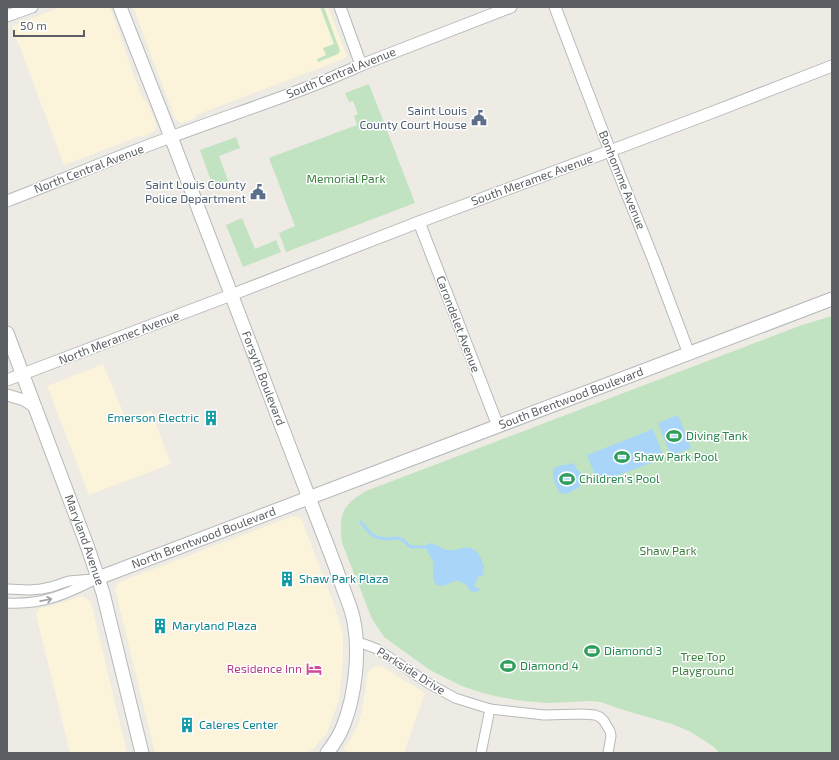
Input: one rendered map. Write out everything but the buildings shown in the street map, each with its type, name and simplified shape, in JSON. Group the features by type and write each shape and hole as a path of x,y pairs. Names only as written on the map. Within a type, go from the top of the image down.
{"main road":[{"name":"Forsyth Boulevard","path":"120,7 309,498 354,620 356,669 353,696 344,726 327,753"},
{"name":"South Brentwood Boulevard","path":"309,498 832,299"},
{"name":"Maryland Avenue","path":"7,333 98,578 142,753"},
{"name":"North Brentwood Boulevard","path":"98,578 309,498"}],"street":[{"path":"7,16 32,7"},
{"path":"340,7 361,65"},
{"name":"South Central Avenue","path":"171,137 344,73 511,7"},
{"name":"Bonhomme Avenue","path":"555,7 689,354"},
{"name":"South Meramec Avenue","path":"231,295 419,222 610,152 832,66"},
{"name":"North Central Avenue","path":"7,201 171,137"},
{"name":"Carondelet Avenue","path":"419,222 498,426"},
{"name":"North Meramec Avenue","path":"7,380 231,295"},
{"path":"7,395 24,400 35,407"},
{"name":"North Brentwood Boulevard","path":"7,589 41,589 69,580 98,578"},
{"name":"North Brentwood Boulevard","path":"7,602 29,603 53,598 73,591 98,578"},
{"name":"Parkside Drive","path":"356,643 364,644 377,649 428,683 455,698 490,709 544,716 583,714 595,715 604,721 610,731 611,736 608,753"},
{"path":"480,753 490,709"}],"shaded area":[{"path":"60,7 110,7 142,98 147,102 157,126 153,132 143,137 140,136 64,165 12,26"},
{"path":"133,7 328,7 347,56 343,59 196,115 194,119 182,123 175,119"},
{"path":"103,364 127,421 151,411 171,464 89,495 47,386"},
{"path":"295,516 301,518 335,607 343,634 343,659 339,700 327,733 308,753 155,753 115,589 119,582"},
{"path":"82,596 91,602 127,753 70,753 36,615 39,608"},
{"path":"376,666 383,667 425,693 404,753 348,753 344,749 358,725 366,687 367,674"}],"green space":[{"path":"320,7 324,7 340,51 338,54 318,62 317,59 326,55 323,48 334,44"},
{"name":"Memorial Park","path":"369,84 415,203 286,252 279,233 295,226 269,158 357,125 354,116 358,114 353,101 349,102 345,93"},
{"path":"236,137 240,148 219,156 229,183 214,189 200,150"},
{"path":"242,218 255,249 276,240 281,252 243,267 226,225"},
{"name":"Shaw Park","path":"832,316 832,753 719,753 714,747 691,732 672,724 601,702 590,701 549,703 523,701 483,693 462,686 430,670 384,637 372,619 342,543 341,525 344,512 351,502 358,496 366,491 802,325"}],"water":[{"name":"Diving Tank","path":"678,415 691,448 671,456 658,423"},
{"path":"653,429 664,458 598,483 587,455"},
{"name":"Children's Pool","path":"571,463 574,464 581,473 581,483 579,488 565,494 559,492 553,478 553,474 555,468 560,465"},
{"path":"430,543 448,550 471,548 475,550 482,560 484,568 482,571 484,575 479,575 474,586 481,590 473,592 461,582 456,581 446,585 437,585 434,579 433,561 426,548"}],"waterway":[{"path":"361,522 370,533 376,537 386,539 397,538 403,540 411,547 427,547"}],"place":[{"name":"Saint Louis County Court House","path":"479,118"},
{"name":"Saint Louis County Police Department","path":"258,192"},
{"name":"Emerson Electric","path":"211,418"},
{"name":"Diving Tank","path":"674,436"},
{"name":"Shaw Park Pool","path":"622,457"},
{"name":"Children's Pool","path":"567,479"},
{"name":"Shaw Park Plaza","path":"287,579"},
{"name":"Maryland Plaza","path":"160,626"},
{"name":"Diamond 3","path":"592,651"},
{"name":"Diamond 4","path":"508,666"},
{"name":"Residence Inn","path":"314,669"},
{"name":"Caleres Center","path":"187,725"}],"park label":[{"name":"Tree Top Playground","path":"703,664"}]}
